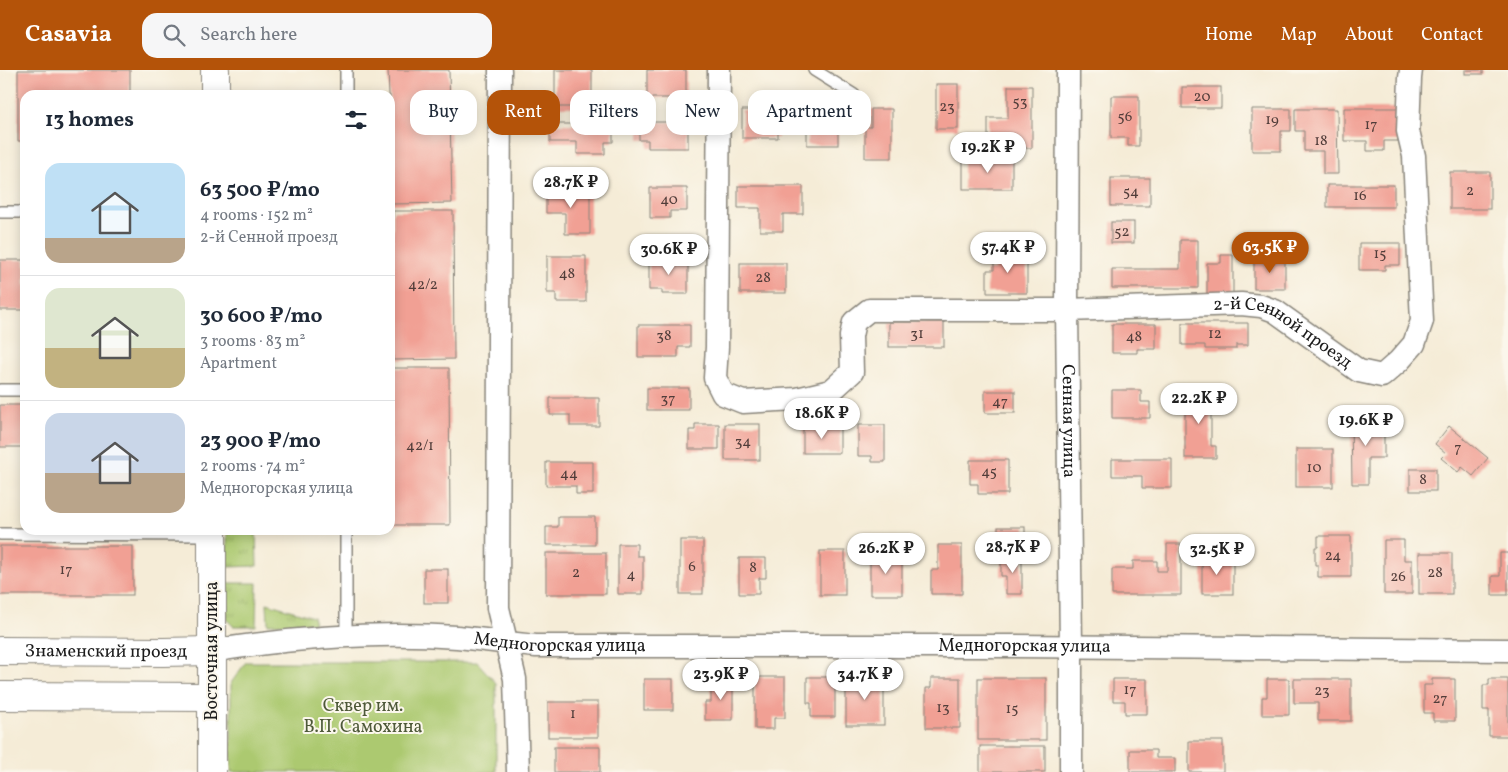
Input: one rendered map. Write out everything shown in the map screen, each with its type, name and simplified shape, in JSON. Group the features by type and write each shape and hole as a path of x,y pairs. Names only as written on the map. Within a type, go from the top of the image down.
{"main road":[{"path":"215,70 215,90"},
{"name":"Восточная улица","path":"212,535 212,772"},
{"name":"Знаменский проезд","path":"0,651 212,651"},
{"path":"0,696 212,697"}],"street":[{"path":"500,70 498,608 515,679 518,772"},
{"path":"719,70 717,347 715,378 723,394 743,402 797,399 831,391 852,372 851,336 854,322 869,310 1067,310"},
{"name":"Сенная улица","path":"1068,70 1067,310 1071,772"},
{"name":"2-й Сенной проезд","path":"1067,310 1241,304 1261,306 1275,311 1359,371 1382,376 1414,344 1422,321 1414,156 1408,131 1411,70"},
{"name":"Медногорская улица","path":"212,651 262,643 346,636 402,635 459,637 536,646 1508,650"}],"lane":[{"path":"346,70 346,90"},
{"path":"814,70 846,90"},
{"path":"0,212 20,212"},
{"path":"0,390 20,390"},
{"path":"0,534 20,534"},
{"path":"346,535 346,636"}],"green space":[{"path":"227,535 256,535 257,566 227,567"},
{"path":"227,583 257,583 256,626 233,626 227,620"},
{"path":"267,603 313,617 315,623 268,624"},
{"name":"Сквер им. В.П. Самохина","path":"246,662 477,662 496,683 496,772 231,772 231,683"}],"building":[{"path":"18,70 130,70 130,90 20,90 20,141 18,141"},
{"path":"388,70 449,70 449,90 410,90 410,135 450,135 452,203 395,204 395,90 389,90"},
{"path":"555,70 592,70 592,90 570,90 570,107 560,107 560,90 555,90"},
{"path":"647,70 686,70 686,90 666,90 666,98 656,98 656,90 647,90"},
{"path":"1465,70 1483,70 1483,74 1465,74"},
{"path":"936,84 958,84 958,129 936,129"},
{"path":"1008,86 1032,86 1032,148 988,148 988,118 1008,118"},
{"path":"1182,87 1221,87 1221,108 1182,108"},
{"path":"1111,96 1139,96 1139,146 1128,146 1128,138 1111,138"},
{"path":"1344,108 1398,108 1398,141 1384,141 1384,151 1367,151 1367,141 1344,141"},
{"path":"871,109 892,109 892,158 865,158 865,135 871,135"},
{"path":"1252,109 1291,109 1291,131 1281,131 1281,151 1252,151"},
{"path":"1295,109 1337,109 1338,174 1323,174 1323,151 1304,151 1304,131 1295,131"},
{"path":"742,110 748,110 748,135 778,135 778,138 742,138"},
{"path":"656,122 666,122 666,135 688,135 688,148 648,148 648,140 639,140 639,135 656,135"},
{"path":"560,124 570,124 570,135 613,135 613,142 605,142 605,154 577,154 577,142 550,142 550,135 560,135"},
{"path":"807,135 838,135 838,145 807,145"},
{"path":"963,159 1012,159 1012,189 963,189"},
{"path":"1450,172 1490,172 1490,209 1450,209"},
{"path":"1111,178 1150,178 1150,206 1111,206"},
{"path":"1327,185 1394,185 1394,207 1327,207"},
{"path":"738,186 803,186 803,214 783,214 783,231 760,231 760,208 738,208"},
{"path":"650,188 687,188 687,211 670,211 670,218 650,218"},
{"path":"546,190 590,190 590,234 565,234 565,213 546,213"},
{"path":"395,211 453,211 454,359 395,360"},
{"path":"1111,222 1134,222 1134,243 1111,243"},
{"path":"1180,240 1198,240 1198,288 1112,288 1112,269 1180,269"},
{"path":"1359,243 1400,243 1400,265 1385,265 1385,270 1359,270"},
{"path":"994,254 1027,254 1027,293 987,293 987,270 994,270"},
{"path":"1221,255 1233,255 1233,296 1207,296 1207,263 1221,263"},
{"path":"547,256 586,256 586,302 556,302 556,293 547,293"},
{"path":"0,260 20,260 20,310 0,310"},
{"path":"649,260 688,260 688,294 662,294 662,290 649,290"},
{"path":"1254,260 1285,260 1285,289 1254,289"},
{"path":"740,263 786,263 786,293 740,293"},
{"path":"889,322 944,322 944,347 889,347"},
{"path":"1182,323 1248,323 1248,345 1236,345 1236,349 1205,349 1205,345 1182,345"},
{"path":"1112,324 1156,324 1156,349 1137,349 1137,353 1112,353"},
{"path":"638,325 690,325 690,347 678,347 678,357 638,357"},
{"path":"395,368 449,368 450,525 395,525"},
{"path":"647,388 689,388 689,410 647,410"},
{"path":"1112,390 1141,390 1141,402 1150,402 1150,418 1112,418"},
{"path":"985,391 1015,391 1015,413 985,413"},
{"path":"1185,391 1211,391 1211,446 1216,446 1216,458 1185,458"},
{"path":"550,398 599,398 599,426 570,426 570,415 550,415"},
{"path":"0,405 20,405 20,447 0,447"},
{"path":"1351,420 1384,420 1384,458 1368,458 1368,484 1352,484"},
{"path":"695,424 719,424 719,449 689,449 689,430 695,430"},
{"path":"725,424 760,424 760,460 725,460"},
{"path":"858,425 885,425 885,462 872,462 872,456 858,456"},
{"path":"803,426 840,426 840,453 803,453"},
{"path":"1449,426 1488,458 1473,476 1462,467 1458,472 1441,458 1446,453 1435,444"},
{"path":"1296,449 1333,449 1333,487 1296,487"},
{"path":"1112,459 1172,459 1172,488 1142,488 1142,476 1112,476"},
{"path":"970,460 1008,460 1008,494 978,494 978,484 970,484"},
{"path":"546,462 593,462 593,494 576,494 576,486 546,486"},
{"path":"1410,469 1436,469 1436,491 1410,491"},
{"path":"558,517 595,517 595,545 546,545 546,527 558,527"},
{"path":"998,527 1025,527 1025,545 998,545"},
{"path":"1318,536 1351,536 1351,577 1318,577 1318,565 1315,565 1315,547 1318,547"},
{"path":"680,540 703,540 703,594 680,594"},
{"path":"1384,540 1404,540 1404,560 1412,560 1412,594 1384,594"},
{"path":"618,544 637,544 637,556 643,556 643,594 618,594"},
{"path":"1167,544 1181,544 1181,595 1112,595 1112,569 1133,569 1133,561 1157,561 1157,571 1167,571"},
{"path":"938,545 962,545 962,594 931,594 931,570 938,570"},
{"path":"0,546 133,546 133,595 0,595"},
{"path":"820,551 845,551 845,595 820,595"},
{"path":"546,553 606,553 606,594 546,594"},
{"path":"1419,553 1452,553 1452,594 1419,594"},
{"path":"1500,553 1508,553 1508,595 1492,595 1492,576 1500,576"},
{"path":"874,555 902,555 902,595 870,595 870,563 874,563"},
{"path":"1001,556 1022,556 1022,594 1006,594 1006,576 1001,576"},
{"path":"1202,557 1233,557 1233,594 1202,594"},
{"path":"739,558 766,558 766,578 759,578 759,594 739,594"},
{"path":"424,569 448,569 448,603 424,603"},
{"path":"755,677 785,677 785,718 774,718 774,729 755,729"},
{"path":"807,677 835,677 835,717 811,717 811,703 807,703"},
{"path":"846,677 884,677 884,725 846,725"},
{"path":"931,678 960,678 960,728 926,728 926,688 931,688"},
{"path":"978,678 1046,678 1046,740 978,740"},
{"path":"644,679 673,679 673,710 644,710"},
{"path":"711,679 733,679 733,720 705,720 705,702 711,702"},
{"path":"1113,679 1147,679 1147,714 1125,714 1125,701 1113,701"},
{"path":"1267,679 1289,679 1289,715 1262,715 1262,697 1267,697"},
{"path":"1294,679 1351,679 1351,721 1318,721 1318,703 1294,703"},
{"path":"1432,679 1455,679 1455,721 1433,721 1433,713 1424,713 1424,685 1432,685"},
{"path":"1489,679 1508,679 1508,736 1489,736 1489,710 1483,710 1483,685 1489,685"},
{"path":"548,702 598,702 598,737 548,737"},
{"path":"1189,741 1223,741 1223,772 1189,772"},
{"path":"980,746 1045,746 1045,772 980,772"},
{"path":"554,747 600,747 600,772 554,772"},
{"path":"1130,750 1156,750 1156,758 1175,758 1175,772 1130,772"}]}
